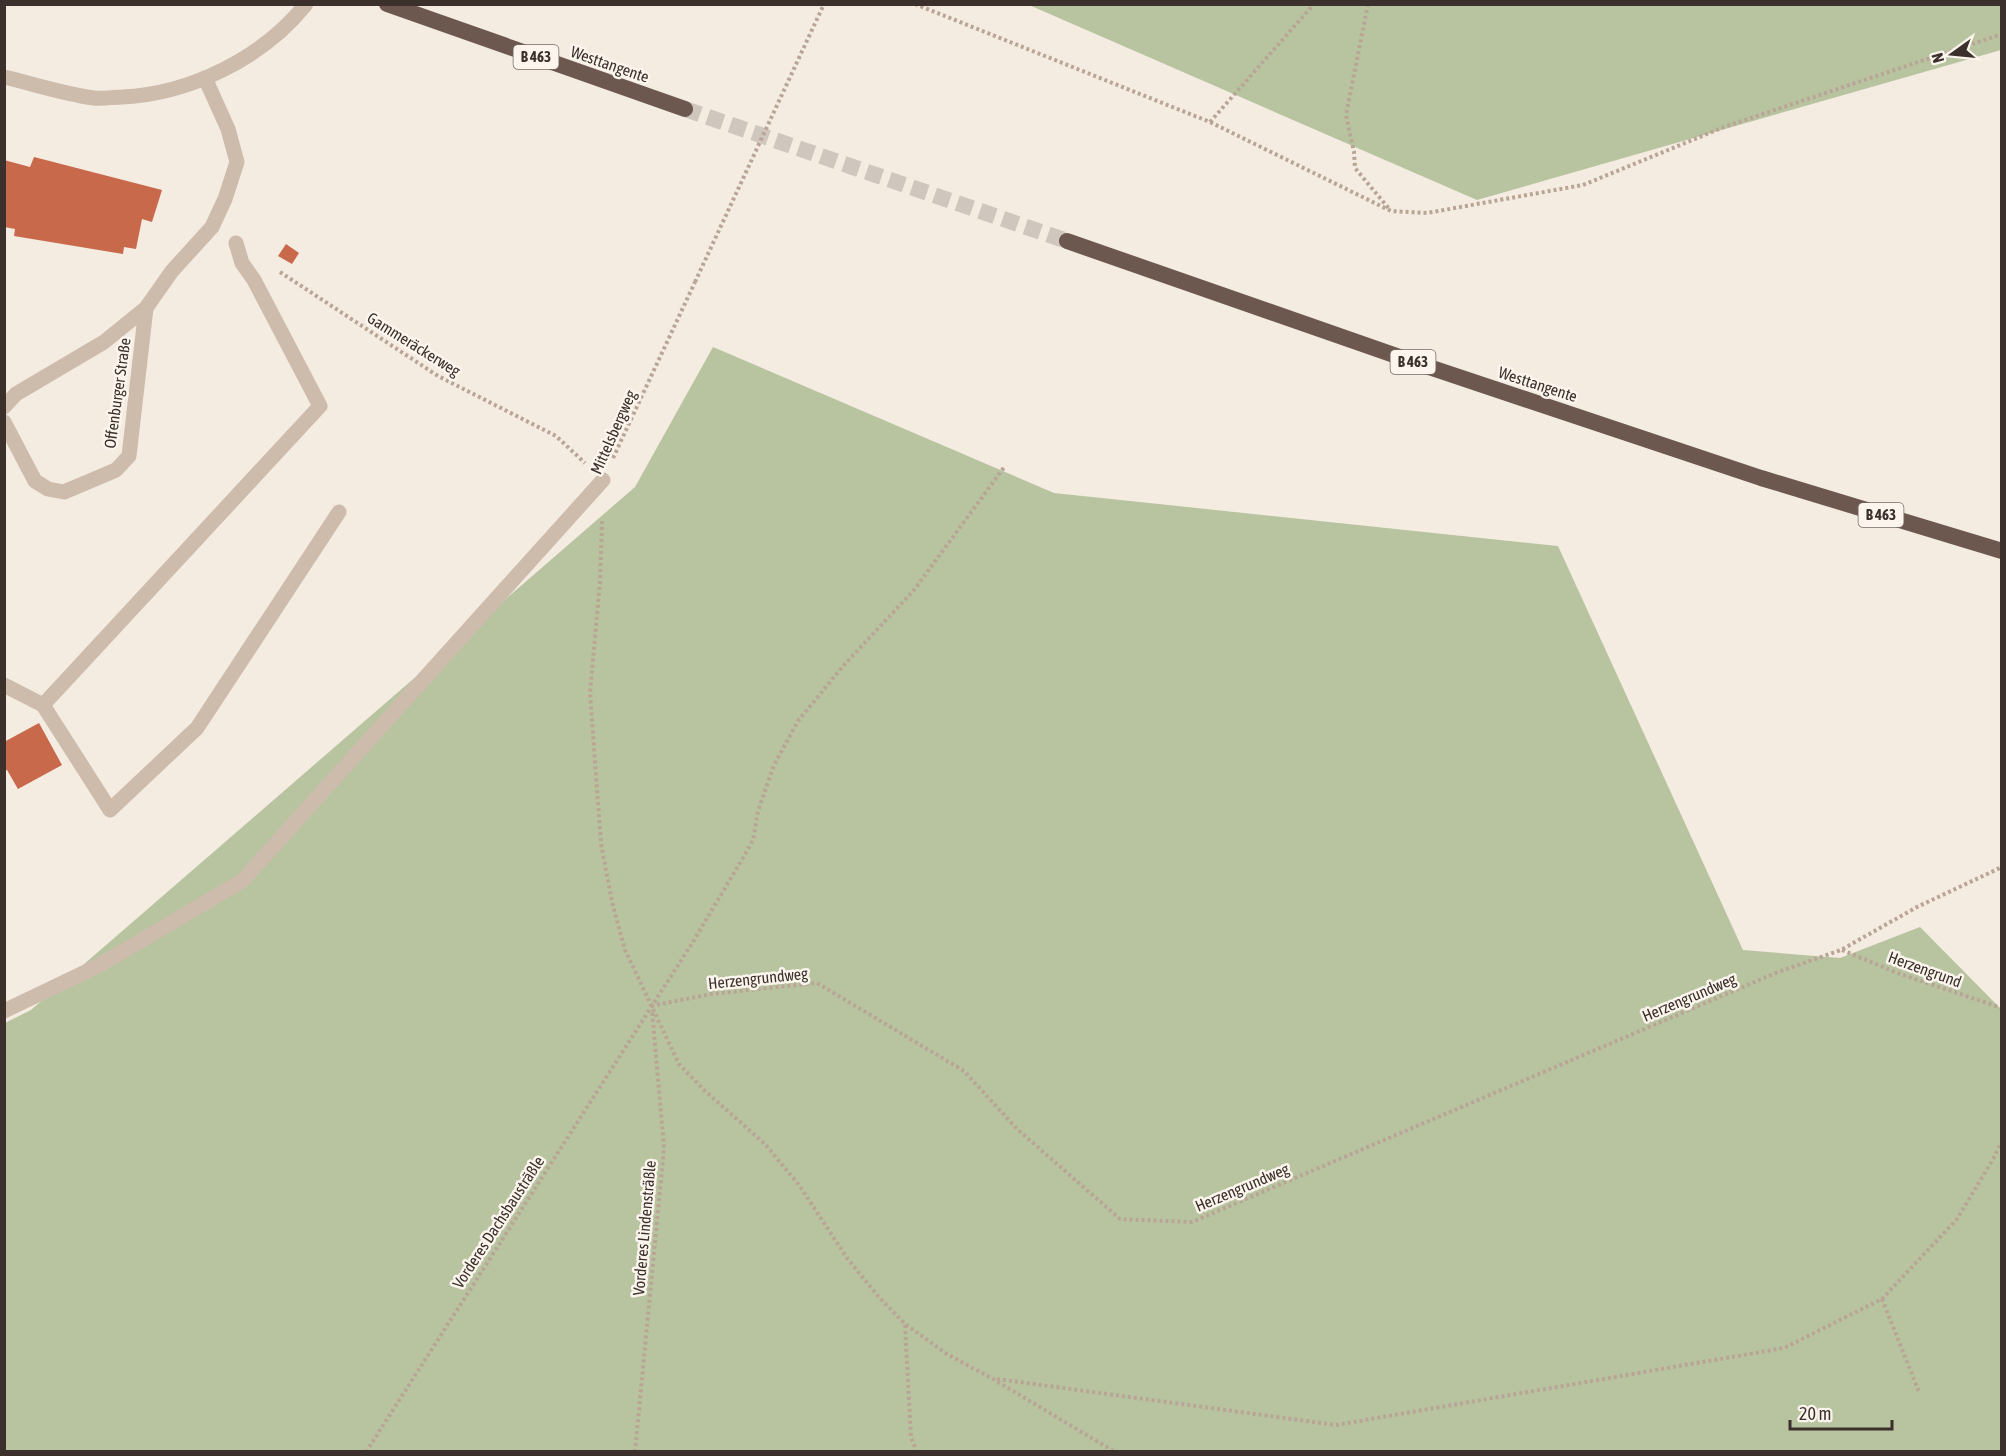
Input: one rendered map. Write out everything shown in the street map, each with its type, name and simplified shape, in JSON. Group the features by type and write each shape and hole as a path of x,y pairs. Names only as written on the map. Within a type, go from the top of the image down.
{"highway":[{"name":"Westtangente","path":"387,4 685,109"},
{"name":"Westtangente","path":"1066,241 1402,358 1761,478 2001,551"}],"street":[{"path":"4,77 96,98 136,96 174,88 221,71 249,55 277,34 306,4"},
{"name":"Offenburger Straße","path":"4,407 16,394 105,342 146,308 172,271 212,227 225,199 237,162 228,129 205,78"},
{"path":"43,705 320,406 254,280 242,263 236,243"},
{"name":"Offenburger Straße","path":"4,422 35,481 48,489 64,492 117,470 129,456 146,308"},
{"path":"4,1011 98,966 242,881 603,480"},
{"path":"4,685 43,705 110,810 197,728 339,512"}],"path":[{"name":"Mittelsbergweg","path":"824,4 603,480 600,582 590,693 601,843 612,902 625,950 679,1064 705,1091 765,1144 799,1185 847,1258 905,1324 947,1354 1115,1452"},
{"path":"915,4 1210,123 1391,211 1427,213 1583,185 1724,127 2001,34"},
{"path":"1210,123 1314,4"},
{"path":"1368,4 1346,115 1355,168 1391,211"},
{"name":"Gammeräckerweg","path":"274,268 438,376 556,436 603,480"},
{"name":"Vorderes Dachsbausträßle","path":"366,1452 651,1006 753,840 758,811 774,765 798,721 844,665 914,590 1005,466"},
{"name":"Herzengrundweg","path":"651,1006 711,994 817,984 964,1071 1017,1129 1120,1219 1192,1222 1778,972 1841,950 1917,908 2001,867"},
{"name":"Herzengrund","path":"1841,950 1900,974 2001,1008"},
{"name":"Vorderes Lindensträßle","path":"635,1452 664,1148 651,1006"},
{"path":"993,1379 1336,1425 1784,1348 1882,1299 1957,1219 1992,1161 2001,1141"},
{"path":"1882,1299 1919,1392"},
{"path":"905,1324 911,1437 917,1452"}],"green space":[{"path":"2001,4 2001,50 1477,200 1029,5"},
{"path":"713,347 1054,493 1558,546 1743,950 1840,958 1920,927 2001,1009 2001,1451 5,1452 5,1023 31,1010 635,487"}],"building":[{"path":"34,157 162,190 152,222 142,219 136,249 124,247 123,254 14,236 15,229 4,227 4,160 30,167"},
{"path":"286,244 299,253 292,264 278,256"},
{"path":"39,723 62,765 18,789 7,770 4,771 4,742"}],"tunnel":[{"path":"685,109 1067,241"}]}
